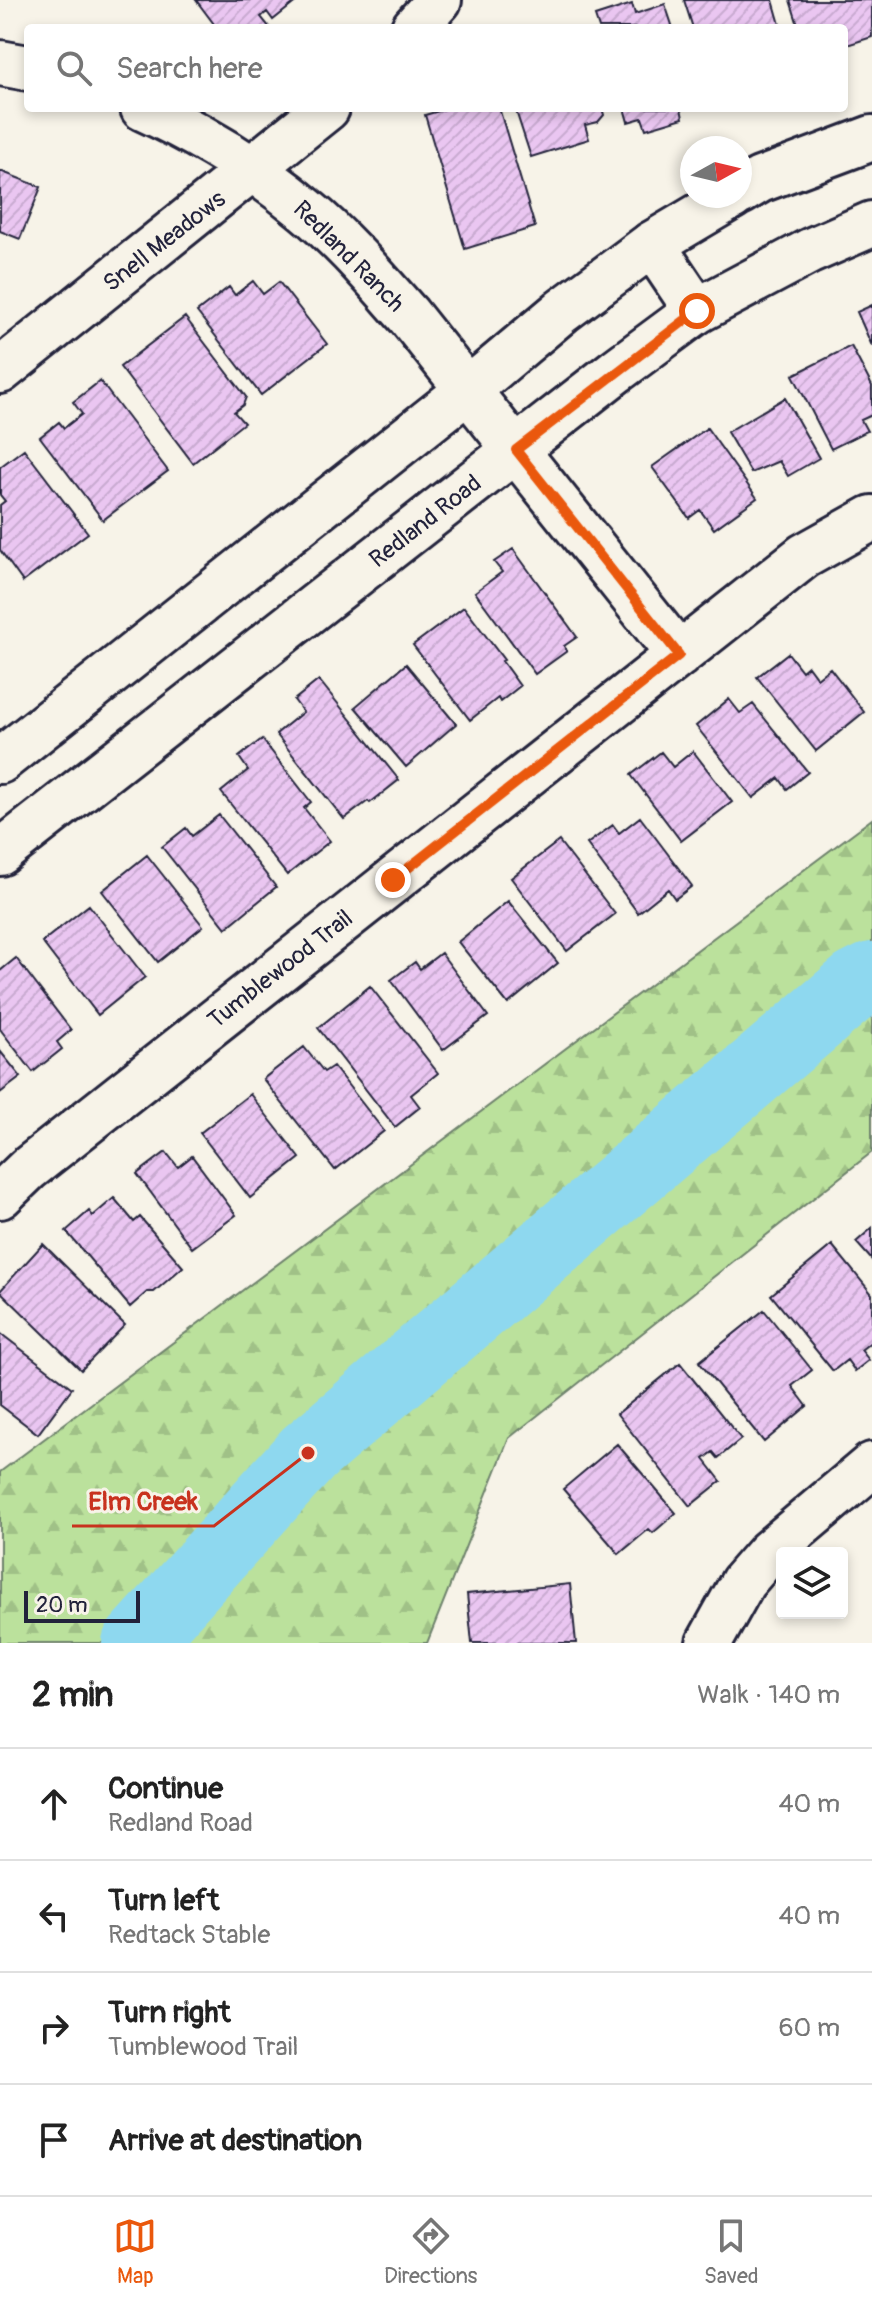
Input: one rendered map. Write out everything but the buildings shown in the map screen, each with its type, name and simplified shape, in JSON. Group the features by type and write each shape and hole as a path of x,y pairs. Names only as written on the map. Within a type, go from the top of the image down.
{"street":[{"path":"418,24 439,0"},
{"path":"0,63 24,67"},
{"name":"Redland Ranch","path":"152,112 253,170 305,209 362,263 408,315 679,655"},
{"name":"Snell Meadows","path":"0,371 322,112"},
{"path":"752,186 872,138"},
{"path":"0,761 468,390 562,311 652,244 713,208"},
{"name":"Redland Road","path":"0,853 697,311 810,251 872,224"},
{"path":"652,244 697,311"},
{"name":"Tumblewood Trail","path":"0,1196 40,1159 804,556 872,518"},
{"path":"709,1643 743,1582 769,1552 872,1465"}],"green space":[{"path":"872,819 872,1152 509,1438 427,1643 0,1643 0,1472"}],"waterway":[{"path":"137,1643 308,1453 856,985 872,977"}],"place":[{"name":"Elm Creek","path":"308,1453"}],"route":[{"path":"393,880 679,655 516,450 697,311"}]}
